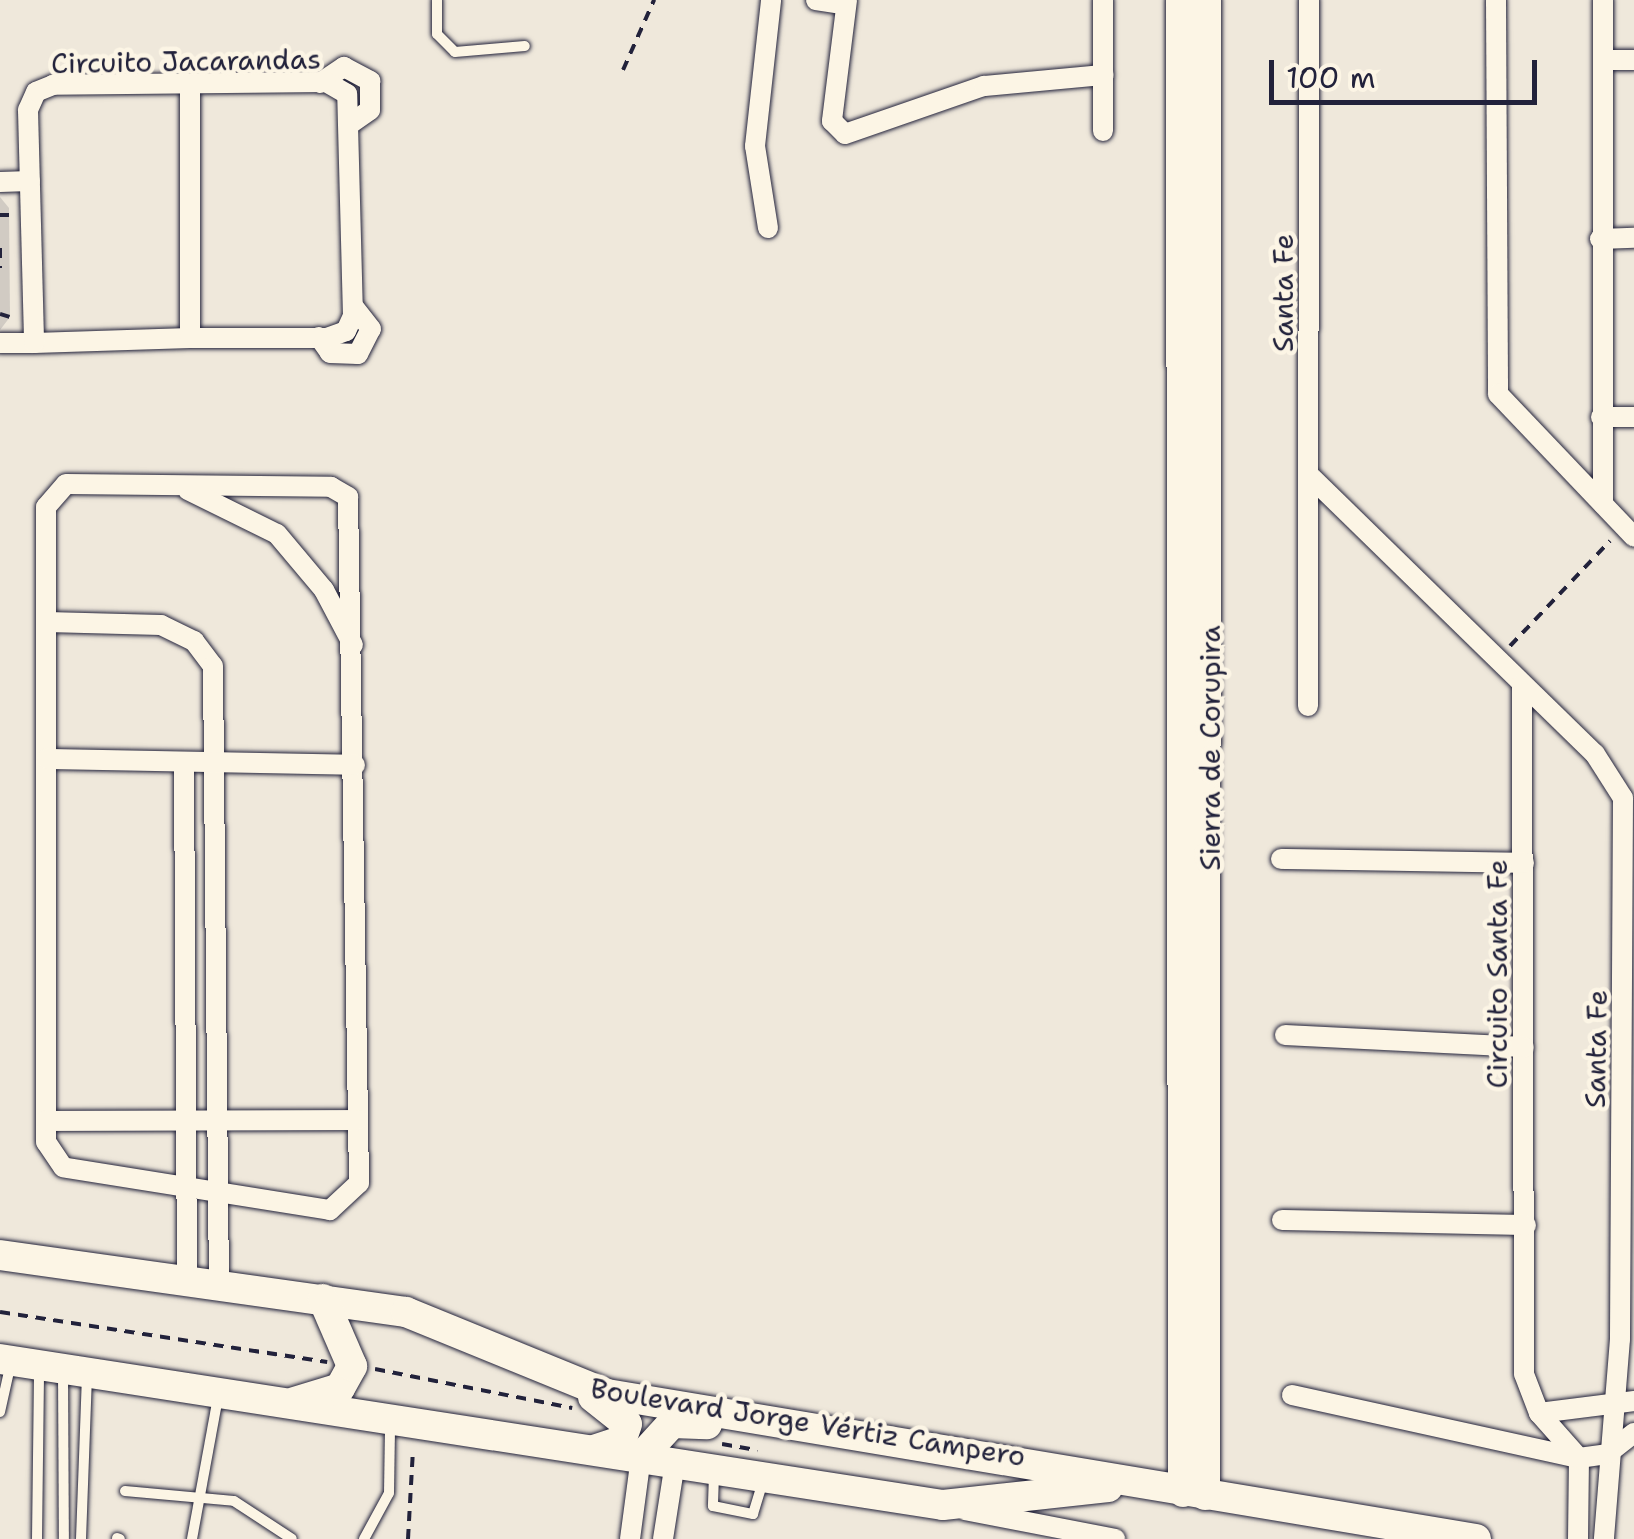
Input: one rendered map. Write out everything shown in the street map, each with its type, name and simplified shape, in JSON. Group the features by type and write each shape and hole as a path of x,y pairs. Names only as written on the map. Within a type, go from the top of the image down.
{"main road":[{"name":"Sierra de Corupira","path":"1180,1492 1182,0"},
{"name":"Sierra de Corupira","path":"1180,1492 1206,0"},
{"name":"Boulevard Jorge Vértiz Campero","path":"0,1254 219,1288 322,1298 436,1320 590,1388 932,1449 1102,1470 1180,1492"},
{"path":"271,1405 328,1396 348,1378 351,1350 322,1298"},
{"name":"Boulevard Jorge Vértiz Campero","path":"40,1366 402,1427 641,1457 1051,1519 1075,1485 1180,1492 1476,1539"},
{"path":"590,1388 626,1424 621,1441 591,1450"},
{"path":"641,1457 678,1421 745,1430 772,1422"}],"street":[{"path":"768,228 755,146 771,0"},
{"path":"816,0 846,3 832,122 844,134 984,86 1103,76"},
{"path":"1102,131 1103,0"},
{"name":"Santa Fe","path":"1308,706 1312,478 1309,0"},
{"path":"1496,0 1496,384 1567,470 1629,532"},
{"path":"1602,0 1602,504"},
{"path":"1603,60 1634,60"},
{"name":"Circuito Jacarandas","path":"0,343 318,337 346,331 353,306 354,122 347,94 320,83 43,88 28,110 30,181"},
{"path":"190,84 190,338"},
{"path":"0,182 30,181 34,343"},
{"path":"1600,239 1634,238"},
{"path":"1601,418 1634,417"},
{"path":"1567,470 1600,457"},
{"path":"1312,478 1522,684"},
{"path":"66,484 331,487 348,497 354,648 359,1182 338,1206 218,1196 64,1167 46,1142 47,622 46,506 66,484"},
{"path":"172,484 246,511 277,534 324,590 354,648"},
{"path":"47,622 161,625 194,640 219,698 215,762 219,1288"},
{"name":"Santa Fe","path":"1522,684 1618,784 1630,836 1624,1402 1606,1454"},
{"name":"Circuito Santa Fe","path":"1522,684 1524,1374 1539,1413 1579,1458"},
{"path":"47,758 355,764"},
{"path":"184,762 187,1283"},
{"path":"1281,859 1524,863"},
{"path":"1285,1035 1524,1047"},
{"path":"46,1121 358,1120"},
{"path":"1282,1220 1526,1225"},
{"path":"1292,1396 1579,1458 1606,1454 1634,1433"},
{"path":"1539,1413 1624,1402"},
{"path":"932,1449 1029,1476 1051,1519"},
{"path":"1604,1539 1606,1454"},
{"path":"630,1539 641,1457"},
{"path":"1578,1539 1579,1458"},
{"path":"663,1539 675,1462"},
{"path":"943,1505 1023,1531 1051,1519 1115,1539"}],"lane":[{"path":"437,0 437,34 454,52 524,46"},
{"path":"0,1412 40,1366"},
{"path":"37,1539 40,1366"},
{"path":"40,1366 64,1539"},
{"path":"40,1366 81,1539"},
{"path":"192,1539 219,1394"},
{"path":"364,1539 389,1494 402,1427"},
{"path":"125,1490 249,1506 292,1539"}],"path":[{"path":"623,70 654,0"},
{"path":"0,215 9,214"},
{"path":"0,248 0,268"},
{"path":"0,314 10,317"},
{"path":"1497,659 1629,532"},
{"path":"402,1427 408,1539"}],"shaded area":[{"path":"0,197 9,208 10,317 0,330"}]}
